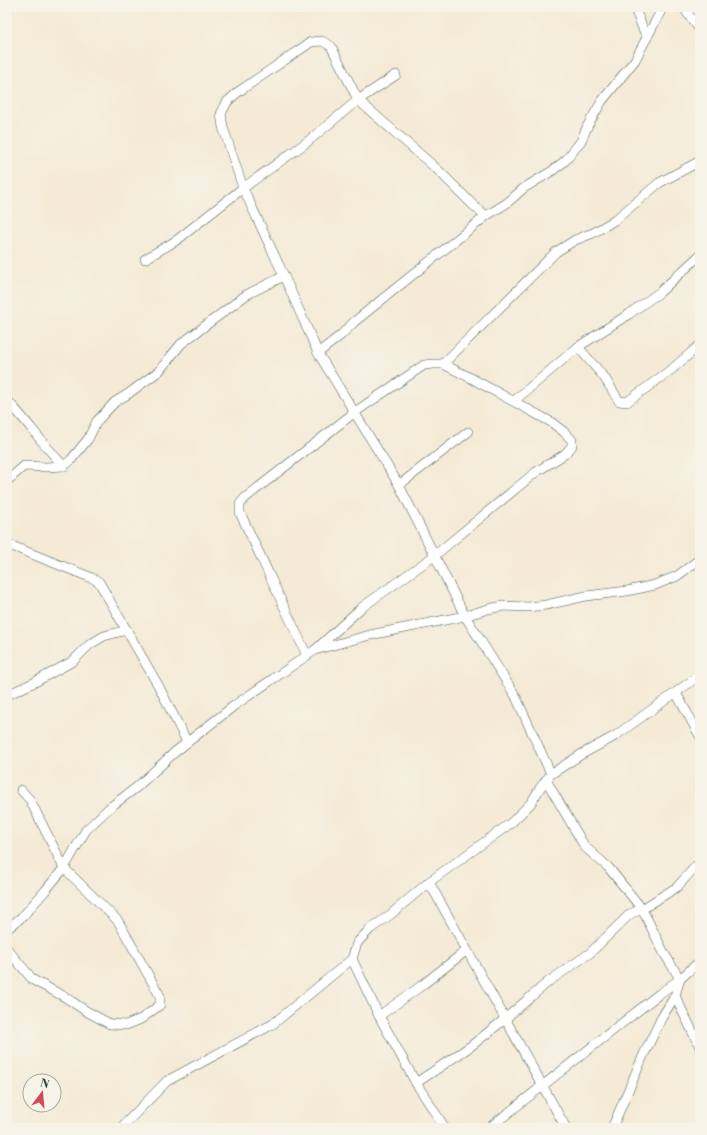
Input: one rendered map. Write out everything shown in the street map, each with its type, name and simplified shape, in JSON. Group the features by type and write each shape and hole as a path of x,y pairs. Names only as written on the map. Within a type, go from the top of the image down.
{"street":[{"path":"634,7 647,38"},
{"path":"318,353 341,335 354,322 486,216 507,203 524,188 552,171 566,160 581,141 588,125 602,101 635,60 663,7"},
{"path":"683,7 700,30"},
{"path":"486,216 433,166 358,100 330,46 322,41 311,42 238,92 226,102 221,114 223,127 244,188 318,353 399,484 465,616 515,695 549,777 584,847 608,867 642,909 664,953 680,979 675,996 662,1017 644,1054 612,1128"},
{"path":"145,259 177,240 307,142 358,100 396,75"},
{"path":"443,364 556,252 575,240 593,233 615,220 659,184 700,161"},
{"path":"514,401 578,347 660,292 700,255"},
{"path":"7,481 24,466 64,466 71,460 88,439 97,421 115,402 159,371 181,344 246,295 284,276"},
{"path":"578,347 604,377 619,401 627,402 672,369 700,345"},
{"path":"7,929 23,916 64,868 86,830 109,808 137,787 187,742 235,705 315,650 361,608 434,556 536,472 565,454 572,446 572,440 551,422 469,377 443,364 424,365 355,412 246,498 240,504 240,513 307,655"},
{"path":"7,400 27,422 48,450 64,466"},
{"path":"399,484 468,432"},
{"path":"7,543 99,582 158,685 187,742"},
{"path":"315,650 370,635 465,616 488,608 503,606 528,607 546,605 586,596 627,591 655,585 677,576 700,559"},
{"path":"7,695 35,682 73,661 89,645 104,636 127,630"},
{"path":"121,1128 167,1081 273,1024 352,959 357,944 370,929 390,915 429,882 511,823 531,803 549,777 582,754 615,736 700,675"},
{"path":"676,693 700,736"},
{"path":"7,950 33,980 110,1024 126,1025 142,1019 160,1005 160,996 118,921 64,868 30,800 21,790"},
{"path":"416,1083 470,1046 505,1019 548,982 590,953 630,914 642,909 677,887 696,866 700,864"},
{"path":"429,882 566,1128"},
{"path":"379,1016 421,986 467,950"},
{"path":"352,959 379,1016 416,1083 445,1128"},
{"path":"488,1128 680,979 700,961"},
{"path":"675,996 700,1047"}]}
